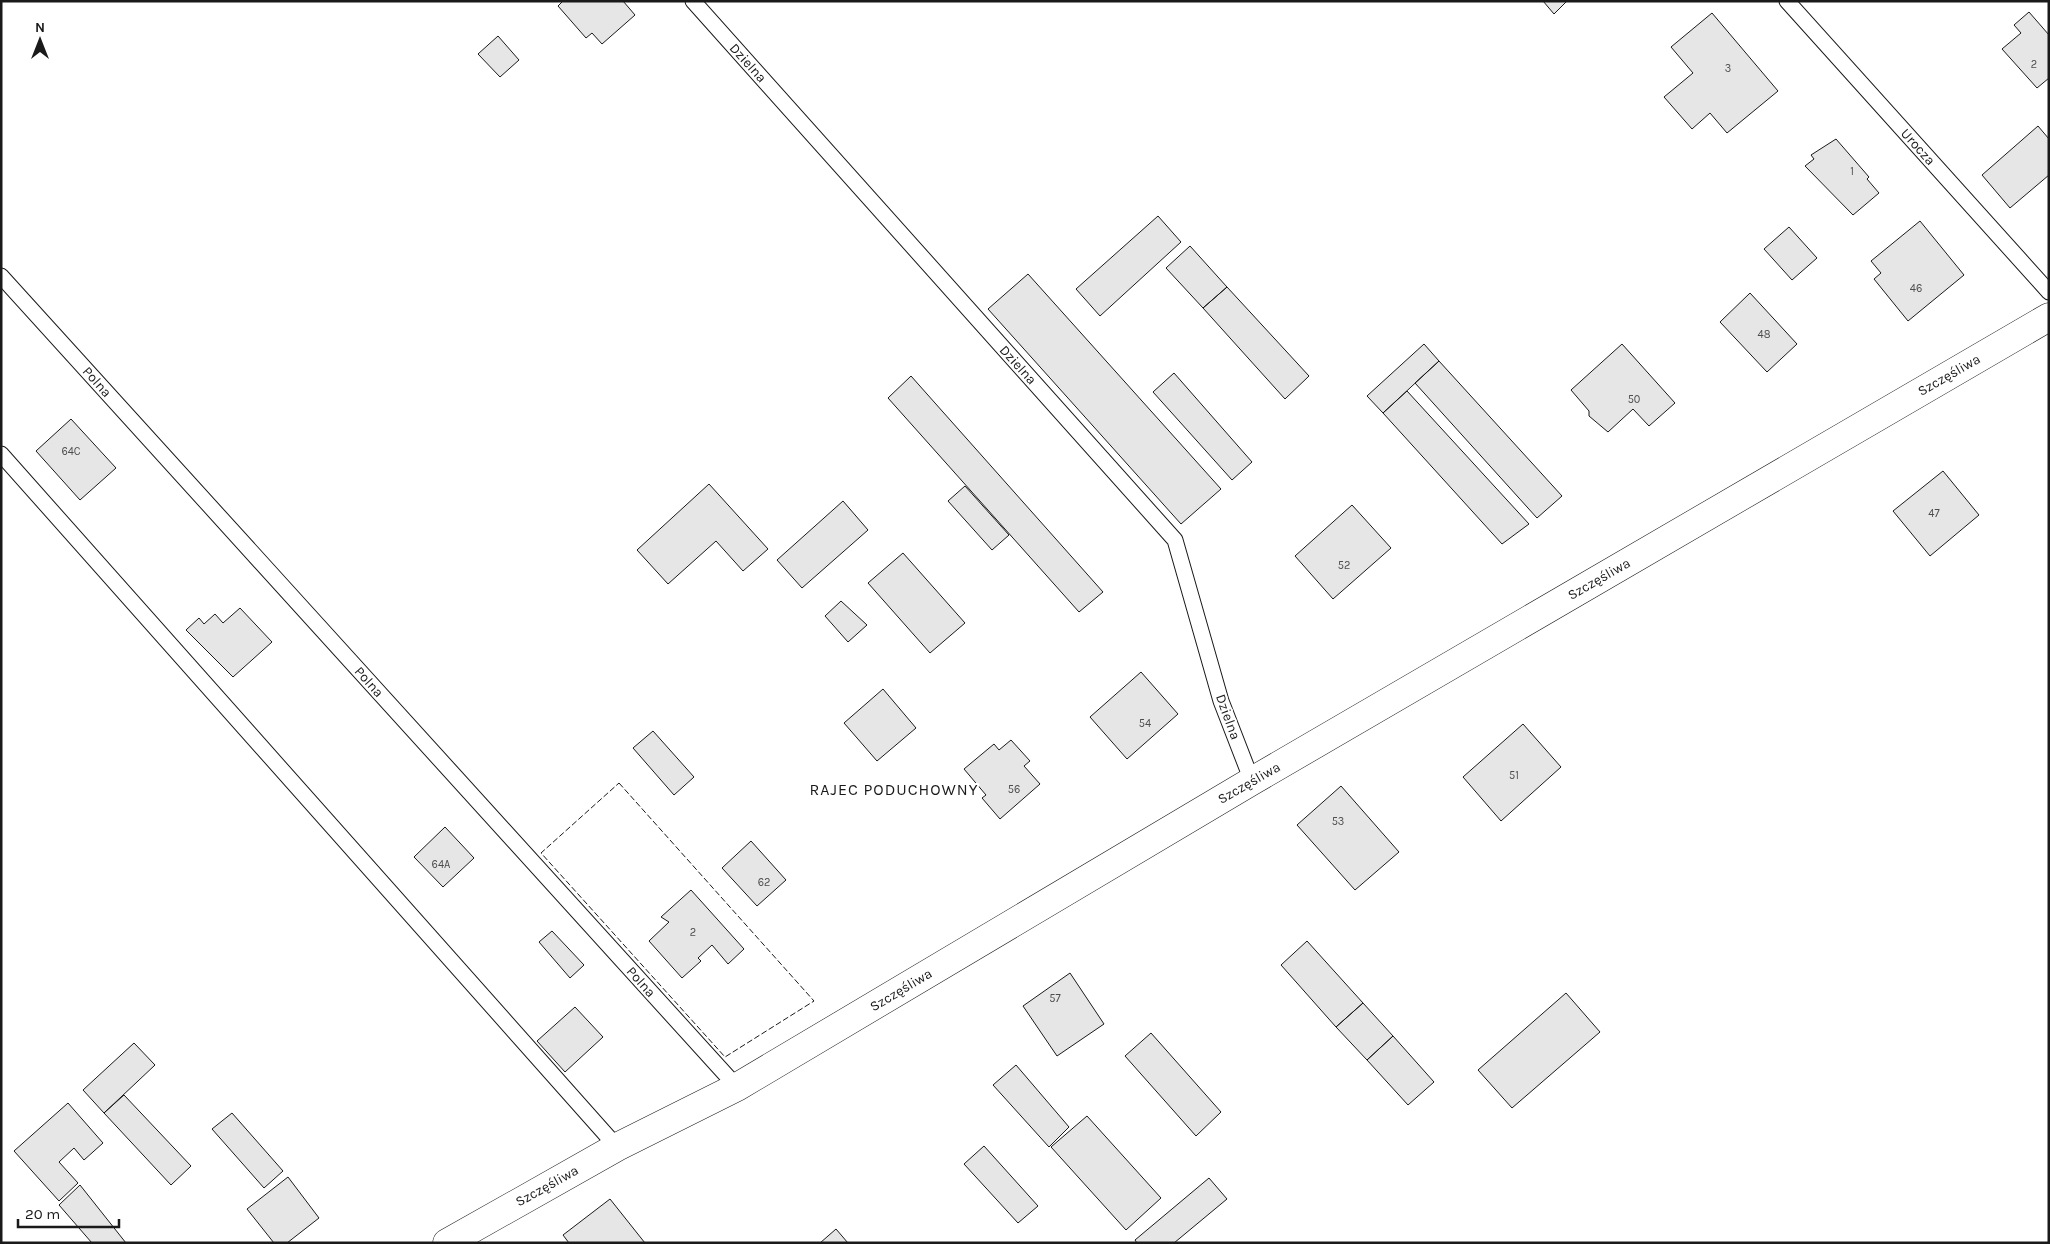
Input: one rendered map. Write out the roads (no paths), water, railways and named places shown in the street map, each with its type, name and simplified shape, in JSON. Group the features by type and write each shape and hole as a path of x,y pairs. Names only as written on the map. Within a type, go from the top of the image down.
{"street":[{"name":"Szczęśliwa","path":"447,1243 618,1147 737,1087 1252,781 2049,317"}],"lane":[{"name":"Dzielna","path":"693,1 1175,540 1221,700 1252,781"},
{"name":"Urocza","path":"1787,1 2049,292"},
{"name":"Polna","path":"1,276 737,1087"},
{"path":"1,454 618,1147"}],"district":[{"name":"RAJEC PODUCHOWNY","path":"894,789"}]}
